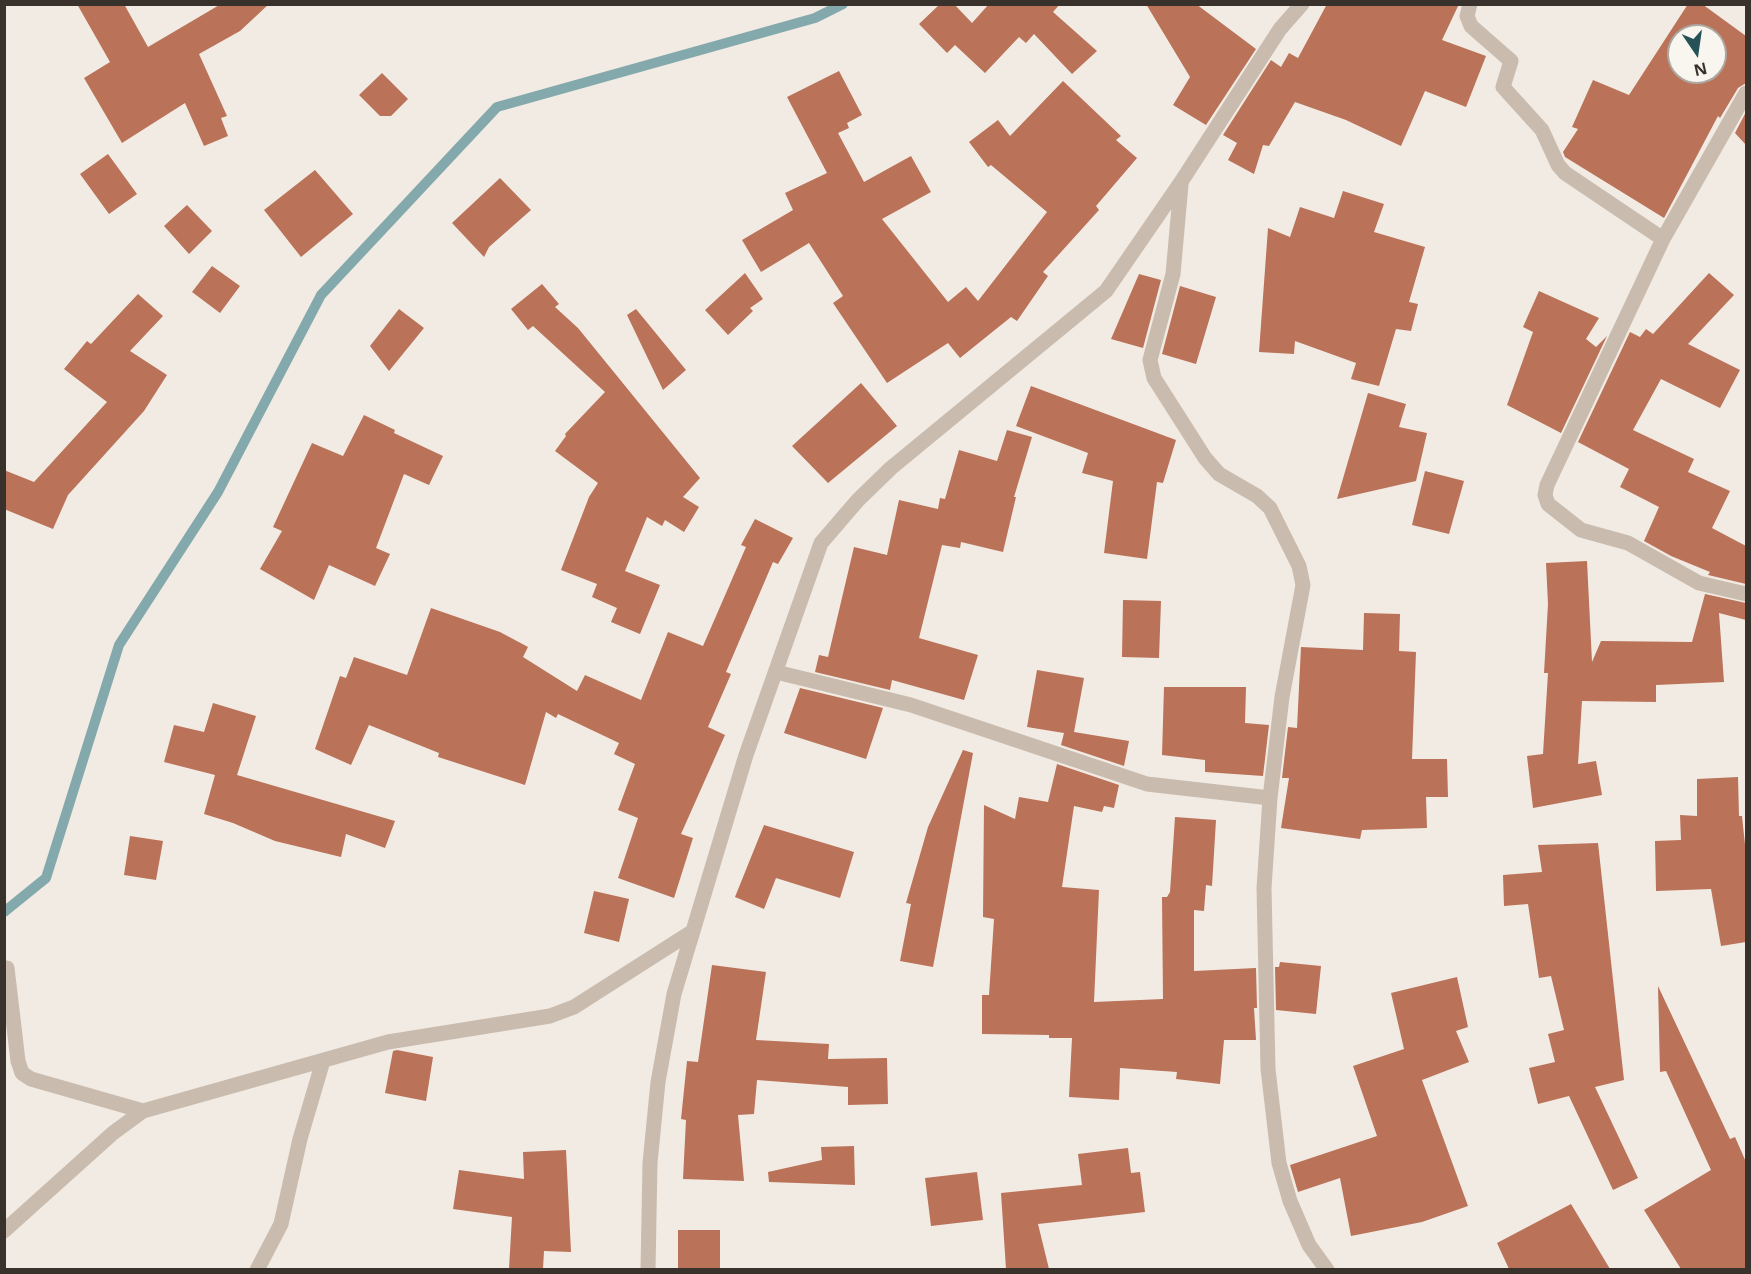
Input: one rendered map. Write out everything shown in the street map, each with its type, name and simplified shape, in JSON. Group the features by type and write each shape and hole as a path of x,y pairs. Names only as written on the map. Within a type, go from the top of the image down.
{"street":[{"path":"648,1269 650,1163 658,1082 674,994 690,933 746,755 821,543 858,500 891,468 1106,291 1181,182 1280,29 1302,4"},
{"path":"1470,4 1467,16 1471,26 1511,61 1503,87 1542,130 1558,165 1565,173 1663,239"},
{"path":"1746,93 1663,239 1547,485 1545,495 1548,504 1581,530 1628,543 1699,583 1746,594"},
{"path":"1181,182 1173,274 1150,360 1154,378 1205,458 1220,474 1257,496 1270,508 1299,566 1303,585 1282,697 1270,798 1264,888 1268,1069 1279,1162 1290,1201 1309,1245 1327,1269"},
{"path":"776,672 911,705 1147,784 1270,798"},
{"path":"4,1232 113,1132 143,1112 388,1042 550,1016 574,1007 690,933"},
{"path":"7,968 18,1061 22,1073 31,1079 143,1112"},
{"path":"257,1269 281,1224 300,1139 322,1061"}],"building":[{"path":"77,4 124,4 148,47 221,4 269,4 240,31 199,54 227,116 221,118 228,136 204,146 185,103 122,143 84,78 110,62"},
{"path":"940,4 954,4 972,23 989,4 1060,4 1053,12 1097,51 1072,74 1034,34 1026,43 1019,37 985,73 955,45 947,53 919,24"},
{"path":"1146,4 1196,4 1256,49 1206,125 1173,105 1190,77"},
{"path":"1327,4 1459,4 1442,40 1486,56 1466,107 1425,91 1401,146 1346,120 1295,102 1269,146 1263,145 1254,174 1228,160 1237,143 1223,135 1271,60 1281,67 1289,53 1298,58"},
{"path":"1688,4 1702,4 1746,36 1746,83 1738,88 1720,118 1718,116 1664,218 1565,157 1563,152 1578,129 1572,127 1593,80 1629,95 1667,36 1667,84 1727,84 1727,24 1675,24"},
{"path":"839,71 862,115 847,123 849,128 838,133 864,182 911,156 931,192 882,219 948,302 966,287 978,301 1047,212 991,165 988,167 969,142 998,120 1010,136 1063,81 1121,136 1116,140 1137,158 1096,206 1099,210 1043,272 1048,276 1017,321 1011,317 960,358 948,343 887,383 833,303 843,296 809,243 761,272 742,240 793,210 785,193 827,173 787,97"},
{"path":"382,73 408,99 391,116 380,116 359,95"},
{"path":"1746,112 1746,145 1735,133"},
{"path":"108,154 137,194 109,214 80,174"},
{"path":"315,170 353,214 301,257 264,210"},
{"path":"500,178 531,210 489,247 484,257 452,223"},
{"path":"1343,191 1384,204 1374,232 1425,247 1409,302 1418,304 1411,331 1396,329 1379,386 1351,379 1356,363 1295,341 1294,354 1259,352 1268,228 1290,237 1300,207 1334,218"},
{"path":"187,205 212,231 189,254 164,226"},
{"path":"212,266 240,286 220,313 192,292"},
{"path":"745,273 763,299 750,308 753,311 728,335 705,310"},
{"path":"1709,273 1734,295 1688,344 1740,370 1720,408 1661,379 1633,430 1694,459 1688,472 1730,491 1712,528 1746,546 1746,584 1708,575 1710,572 1671,556 1644,541 1659,507 1620,487 1629,469 1578,442 1630,332 1640,337 1646,329 1653,334"},
{"path":"1139,274 1161,280 1143,348 1111,339"},
{"path":"542,284 559,304 555,307 578,328 700,478 683,497 699,507 684,532 665,520 662,526 647,517 625,571 660,585 640,634 611,622 617,608 592,597 597,584 561,570 589,497 598,483 555,451 566,436 565,434 605,392 533,326 528,330 511,309"},
{"path":"1180,286 1216,297 1196,364 1162,354"},
{"path":"1539,291 1599,318 1586,339 1596,347 1607,336 1561,433 1507,405 1533,332 1523,327"},
{"path":"138,294 163,316 130,351 167,375 144,411 68,495 53,529 4,509 4,470 34,482 107,402 64,369 87,341 91,344"},
{"path":"399,309 424,328 389,371 370,346"},
{"path":"636,309 686,370 663,390 627,315"},
{"path":"861,383 897,426 828,483 792,446"},
{"path":"1031,386 1176,440 1163,483 1157,482 1147,559 1104,553 1113,481 1082,473 1088,453 1016,426"},
{"path":"1368,393 1406,404 1399,427 1427,433 1416,481 1337,499"},
{"path":"364,415 395,430 394,433 443,456 429,485 404,474 376,548 390,554 375,586 329,565 314,600 260,569 282,531 273,527 312,443 343,456"},
{"path":"1007,430 1032,437 1014,497 1016,497 1003,552 961,542 960,548 942,545 919,638 978,655 964,700 892,680 890,690 815,672 819,655 828,657 854,547 887,555 899,500 938,509 940,498 945,499 959,450 997,461"},
{"path":"1425,471 1464,481 1449,534 1412,525"},
{"path":"755,519 793,538 778,564 773,562 726,672 731,674 708,727 725,735 681,834 693,838 674,898 618,878 638,818 618,810 635,764 614,754 619,743 558,714 556,718 546,712 525,785 438,757 439,753 369,725 351,765 315,749 340,676 346,678 354,657 407,675 431,608 500,632 528,647 523,657 577,691 585,675 641,700 668,632 703,646 746,547 741,545"},
{"path":"1587,561 1592,662 1601,641 1692,642 1705,594 1746,603 1746,620 1719,613 1724,682 1656,685 1656,702 1582,701 1578,764 1596,761 1602,795 1533,808 1527,756 1543,754 1548,673 1544,673 1548,604 1546,563"},
{"path":"1123,600 1161,601 1159,658 1122,657"},
{"path":"1364,613 1400,614 1399,651 1416,652 1412,759 1447,759 1448,797 1426,797 1427,828 1362,830 1360,839 1281,828 1289,778 1282,778 1288,727 1297,728 1301,647 1363,650"},
{"path":"1037,670 1084,678 1074,732 1129,741 1124,766 1061,745 1064,733 1027,727"},
{"path":"1164,687 1246,687 1245,723 1269,725 1263,776 1205,772 1205,760 1162,755"},
{"path":"800,688 883,708 866,759 784,733"},
{"path":"213,703 256,716 237,775 395,821 385,848 346,834 341,857 275,841 233,823 204,814 215,775 164,762 174,725 204,732"},
{"path":"963,750 973,753 933,967 900,961 911,904 906,903 928,827"},
{"path":"1057,764 1119,785 1114,808 1104,806 1102,812 1074,806 1062,887 1099,890 1094,1002 1163,999 1162,897 1167,897 1170,892 1175,817 1216,820 1212,886 1206,885 1204,911 1194,910 1194,971 1256,968 1257,1008 1254,1008 1256,1040 1224,1040 1220,1084 1176,1079 1177,1072 1120,1068 1119,1100 1069,1097 1072,1038 1049,1038 1049,1035 982,1034 982,995 989,995 994,919 983,917 984,805 1015,819 1019,797 1048,802"},
{"path":"1738,777 1739,816 1742,816 1746,854 1746,942 1721,946 1711,889 1656,891 1655,841 1681,840 1680,815 1697,816 1697,779"},
{"path":"764,825 854,852 840,898 776,878 764,909 735,897"},
{"path":"130,836 163,841 156,880 124,875"},
{"path":"1598,843 1624,1080 1595,1087 1638,1178 1613,1190 1569,1096 1538,1104 1529,1068 1555,1062 1548,1034 1564,1030 1551,976 1539,978 1528,904 1504,906 1503,875 1542,872 1538,845"},
{"path":"594,891 629,899 619,942 584,933"},
{"path":"1280,962 1321,966 1316,1014 1276,1010 1275,967 1279,967"},
{"path":"712,965 766,972 756,1040 829,1044 828,1059 887,1058 888,1104 848,1105 848,1087 757,1080 754,1114 738,1115 744,1181 683,1179 686,1120 681,1119 687,1061 698,1062"},
{"path":"1457,977 1468,1027 1456,1031 1469,1062 1422,1080 1468,1206 1422,1222 1351,1236 1340,1178 1298,1192 1290,1165 1377,1136 1353,1066 1404,1049 1391,993"},
{"path":"1658,986 1730,1139 1735,1137 1746,1162 1746,1269 1681,1269 1644,1210 1711,1170 1666,1071 1660,1072"},
{"path":"393,1051 433,1057 426,1101 385,1093"},
{"path":"854,1146 855,1185 769,1182 768,1172 822,1160 821,1147"},
{"path":"1128,1148 1131,1173 1140,1172 1145,1212 1038,1224 1049,1269 1006,1269 1001,1193 1082,1185 1078,1154"},
{"path":"566,1150 571,1252 544,1251 543,1269 509,1269 512,1217 453,1209 459,1170 524,1179 523,1152"},
{"path":"977,1172 983,1220 931,1226 925,1178"},
{"path":"1571,1204 1610,1269 1509,1269 1497,1243"},
{"path":"678,1230 720,1230 720,1269 678,1269"}],"waterway":[{"path":"4,912 46,878 119,645 218,492 321,295 497,107 815,18 843,4"}]}
